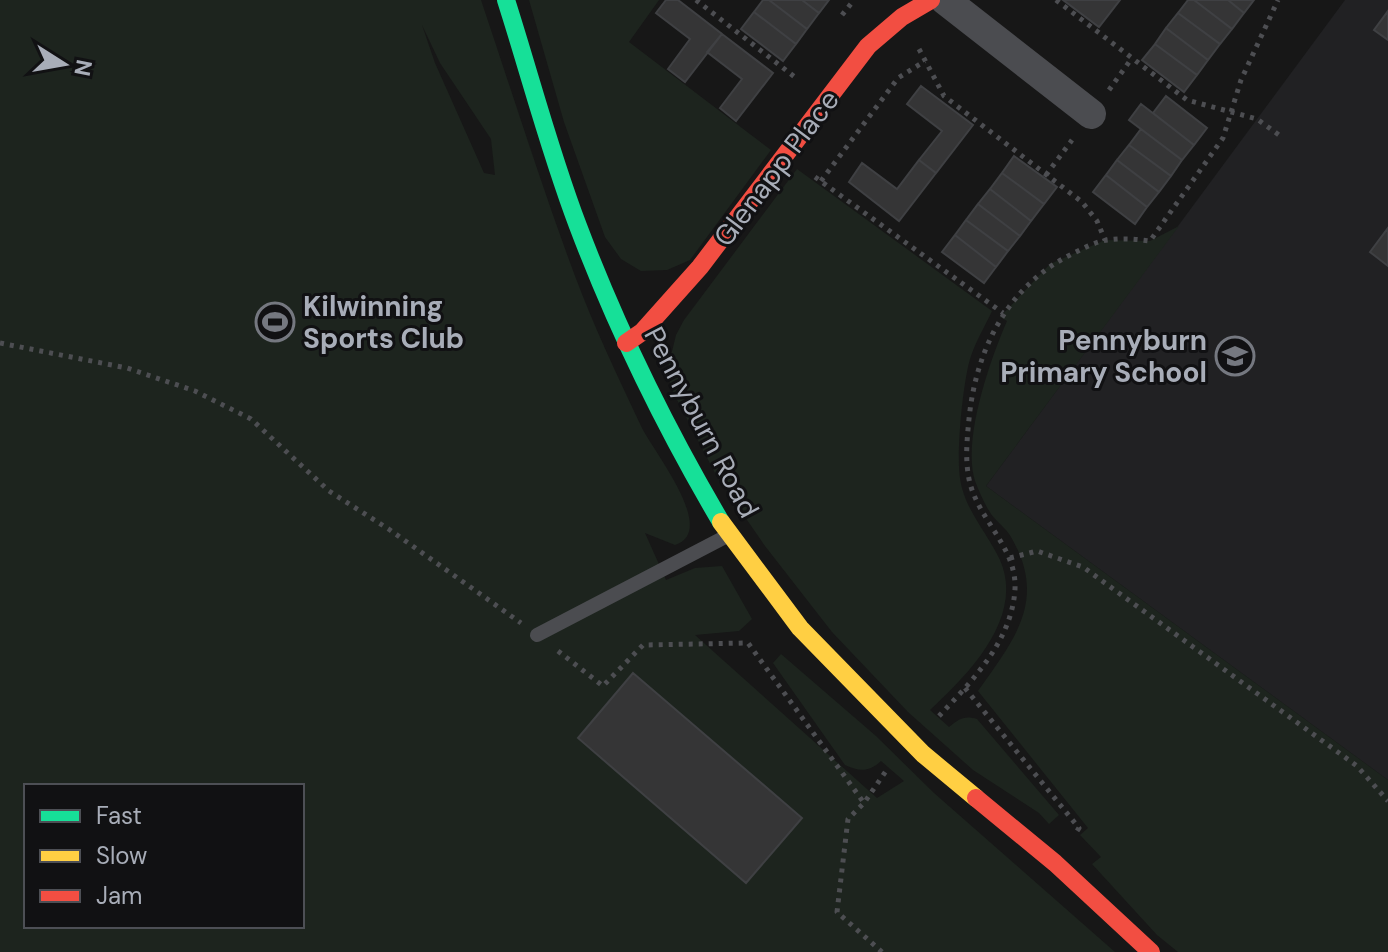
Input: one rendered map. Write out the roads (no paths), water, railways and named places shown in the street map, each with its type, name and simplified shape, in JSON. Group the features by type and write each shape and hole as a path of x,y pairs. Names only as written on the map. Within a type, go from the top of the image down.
{"street":[{"name":"Pennyburn Road","path":"506,0 577,224 626,343 679,450 729,535 800,628 923,754 1055,863 1151,952"},
{"name":"Glenapp Place","path":"626,343 642,332 700,267 868,46 902,17 931,0"},
{"path":"945,0 1091,114"}],"lane":[{"path":"537,635 729,535"}],"place":[{"name":"Kilwinning Sports Club","path":"275,322"},
{"name":"Pennyburn Primary School","path":"1235,356"}]}
